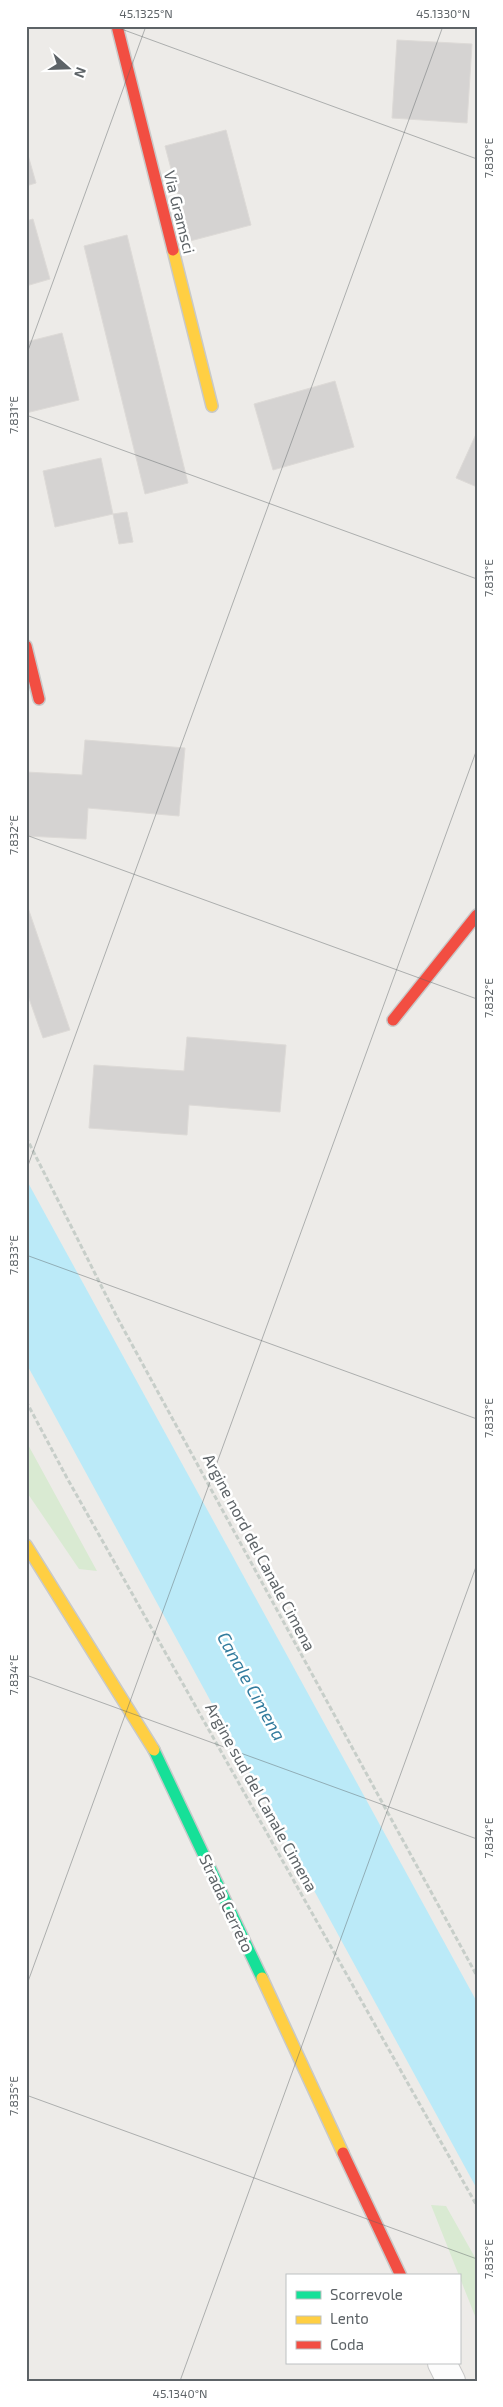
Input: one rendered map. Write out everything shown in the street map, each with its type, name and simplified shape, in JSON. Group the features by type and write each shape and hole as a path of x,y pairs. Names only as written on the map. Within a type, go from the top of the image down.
{"street":[{"name":"Via Gramsci","path":"117,26 212,406"},
{"path":"26,646 39,700"},
{"path":"393,1020 477,915"},
{"name":"Strada Cerreto","path":"26,1545 153,1747 400,2274"},
{"path":"442,2364 451,2381"}],"path":[{"name":"Argine nord del Canale Cimena","path":"26,1137 118,1319 477,1976"},
{"name":"Argine sud del Canale Cimena","path":"26,1401 67,1478 477,2206"}],"green space":[{"path":"26,1441 97,1571 79,1569 26,1491"},
{"path":"431,2205 446,2206 477,2261 477,2321 460,2274 458,2274"}],"water":[{"name":"Canale Cimena","path":"26,1179 477,2002 477,2189 26,1363"}],"building":[{"path":"397,40 472,44 467,123 392,118"},
{"path":"226,130 251,225 190,241 165,146"},
{"path":"26,148 36,183 26,186"},
{"path":"33,219 50,279 26,286 26,221"},
{"path":"127,235 188,483 145,494 84,246"},
{"path":"62,333 79,400 26,413 26,342"},
{"path":"335,381 354,447 273,470 254,404"},
{"path":"477,432 477,487 456,478"},
{"path":"101,458 113,514 55,527 43,471"},
{"path":"127,512 133,542 119,544 113,514"},
{"path":"85,740 185,748 179,816 88,808 86,839 26,836 26,772 82,775"},
{"path":"26,902 70,1030 43,1038 26,990"},
{"path":"187,1037 286,1045 280,1112 189,1105 187,1135 89,1128 94,1065 184,1071"}],"traffic: fast":[{"path":"154,1750 262,1978"}],"traffic: slow":[{"path":"173,250 212,406"},
{"path":"26,1545 154,1750"},
{"path":"262,1978 343,2153"}],"traffic: jam":[{"path":"117,26 173,250"},
{"path":"26,646 39,699"},
{"path":"393,1020 477,915"},
{"path":"343,2153 400,2274"}]}
